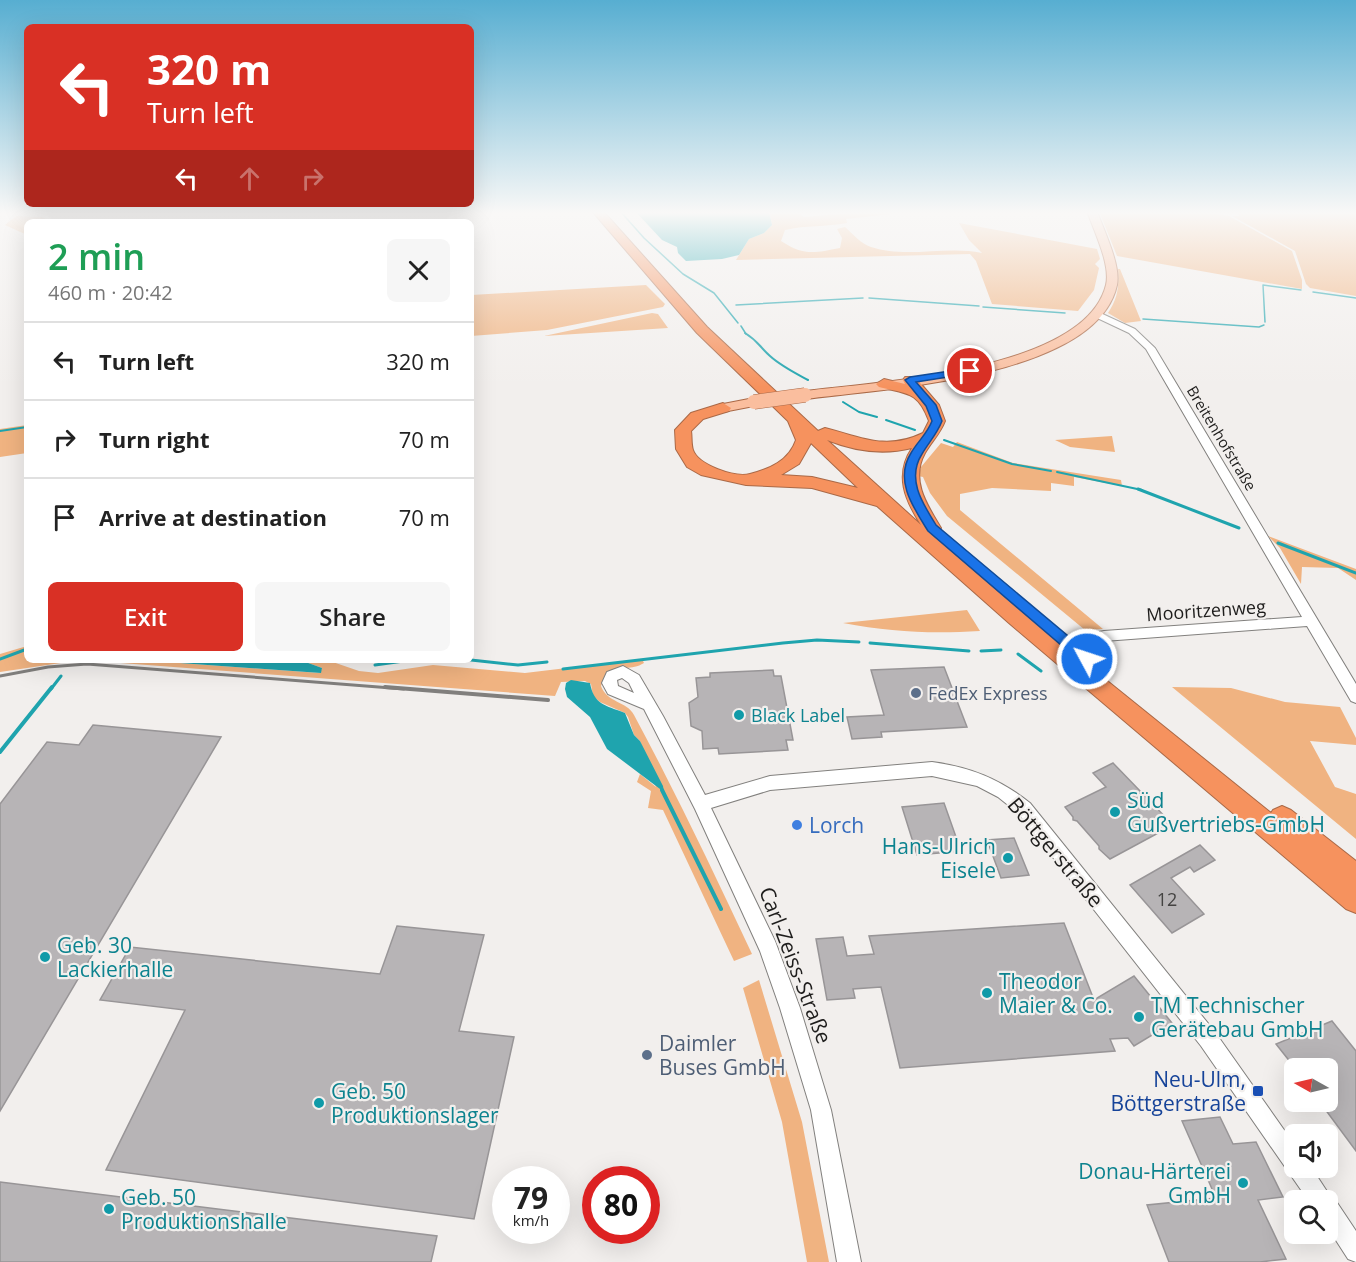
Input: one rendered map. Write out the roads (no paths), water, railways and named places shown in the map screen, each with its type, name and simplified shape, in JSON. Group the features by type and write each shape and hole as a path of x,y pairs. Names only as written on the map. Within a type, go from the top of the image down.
{"highway":[{"path":"649,270 702,330 885,504 1016,618 1356,899"},
{"path":"660,270 713,328 825,433 932,528 1102,672 1356,878"},
{"path":"910,380 935,413 937,421 932,434 916,454 910,468 910,486 932,528"},
{"path":"884,384 922,395"},
{"path":"723,408 696,416 683,430 683,448 688,459 699,468 715,475 740,479 824,484 885,504"},
{"path":"740,479 778,470 796,460 804,440 790,414"},
{"path":"825,433 854,444 875,446 902,445 922,440 932,434"}],"main road":[{"path":"723,408 970,371 1057,344 1088,322 1106,302 1112,290 1112,270"}],"street":[{"name":"Breitenhofstraße","path":"1088,322 1126,326 1144,340 1150,348 1356,697"},
{"name":"Mooritzenweg","path":"1104,636 1311,621"},
{"name":"Carl-Zeiss-Straße","path":"647,704 658,720 701,804 768,948 808,1064 821,1110 849,1262"},
{"name":"Böttgerstraße","path":"701,804 770,783 911,769 953,772 981,780 1004,792 1024,808 1203,1033 1284,1148"},
{"path":"1338,1224 1356,1251"}],"water":[{"path":"180,663 308,663 322,668 321,673"},
{"path":"571,680 590,683 594,696 601,703 625,713 664,792 607,749 590,717 567,697 566,683"}],"waterway":[{"path":"679,270 714,293 738,323"},
{"path":"1265,322 1263,285 1301,290"},
{"path":"1313,292 1356,298"},
{"path":"736,305 863,298"},
{"path":"869,298 979,306"},
{"path":"983,307 1065,313"},
{"path":"1143,319 1259,327 1264,325"},
{"path":"741,326 746,334"},
{"path":"746,334 779,363 808,380"},
{"path":"843,402 859,412 877,417"},
{"path":"886,420 915,430"},
{"path":"0,431 24,427"},
{"path":"944,440 1012,464 1051,471"},
{"path":"1057,472 1139,489"},
{"path":"1139,489 1239,528"},
{"path":"1278,543 1356,573"},
{"path":"563,669 783,643 817,640 859,642"},
{"path":"870,643 969,651"},
{"path":"0,659 24,650"},
{"path":"981,651 1001,650"},
{"path":"1018,654 1041,671"},
{"path":"474,660 518,665 547,662"},
{"path":"375,665 389,663"},
{"path":"51,689 61,676"},
{"path":"0,752 52,687"},
{"path":"662,790 721,909"}],"railway":[{"path":"0,676 48,667 87,664 404,689"},
{"path":"385,687 548,700"}],"place":[{"name":"FedEx Express","path":"916,693"},
{"name":"Black Label","path":"739,715"},
{"name":"Süd Gußvertriebs-GmbH","path":"1115,812"},
{"name":"Lorch","path":"797,825"},
{"name":"Hans-Ulrich Eisele","path":"1008,858"},
{"name":"Geb. 30 Lackierhalle","path":"45,957"},
{"name":"Theodor Maier & Co.","path":"987,993"},
{"name":"TM Technischer Gerätebau GmbH","path":"1139,1017"},
{"name":"Daimler Buses GmbH","path":"647,1055"},
{"name":"Neu-Ulm, Böttgerstraße","path":"1258,1091"},
{"name":"Geb. 50 Produktionslager","path":"319,1103"},
{"name":"Donau-Härterei GmbH","path":"1243,1183"},
{"name":"Geb. 50 Produktionshalle","path":"109,1209"}]}
